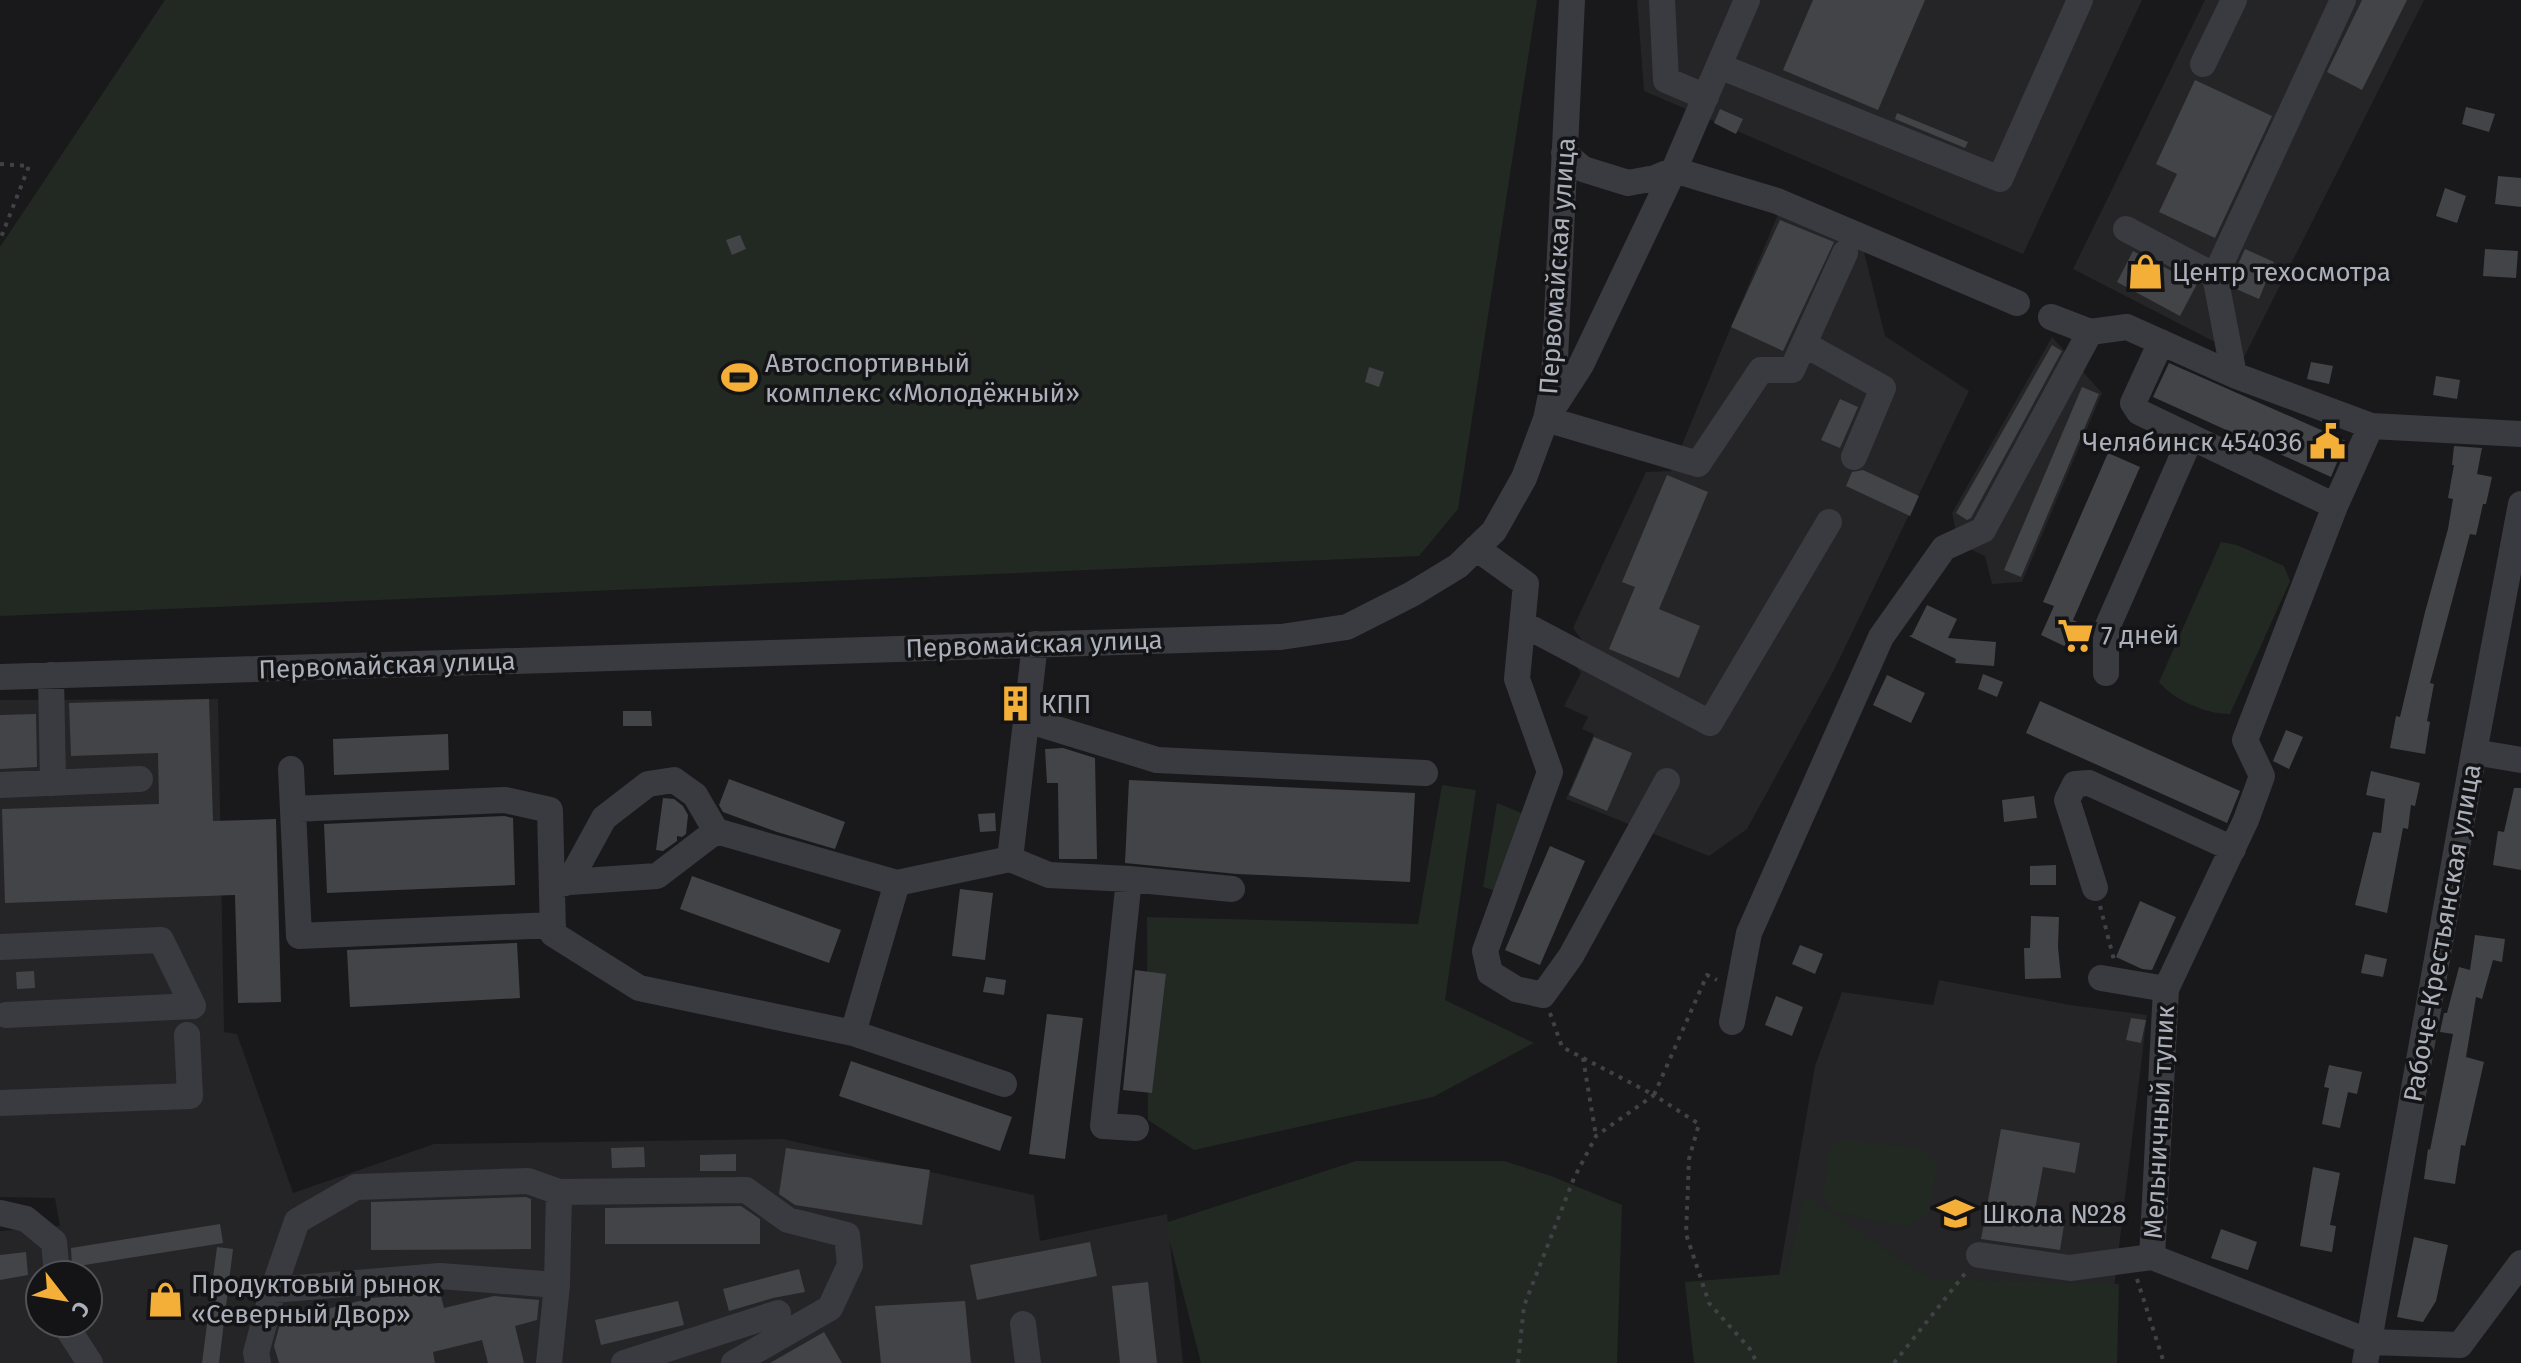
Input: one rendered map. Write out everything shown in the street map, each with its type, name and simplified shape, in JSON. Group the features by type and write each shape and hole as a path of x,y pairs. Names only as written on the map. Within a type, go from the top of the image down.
{"street":[{"name":"Первомайская улица","path":"0,677 1281,637 1347,627 1458,566 1494,531 1524,478 1546,419 1554,380 1572,0"},
{"path":"1662,0 1666,80 1706,97"},
{"path":"1747,0 1674,170 1581,365 1546,419 1698,464 1761,370 1792,370 1845,253"},
{"path":"1719,66 2000,179 2080,0"},
{"path":"2203,64 2234,0"},
{"path":"2234,375 2215,276 2343,0"},
{"path":"1564,153 1583,169 1628,183 1655,178 1674,170 1777,201 2017,303"},
{"path":"2126,229 2215,276"},
{"path":"2051,317 2090,332 2127,327 2234,375 2371,426 2521,434"},
{"path":"1732,1022 1749,933 1881,637 1944,548 1983,530 2090,332"},
{"path":"2161,342 2133,403 2139,412 2335,506"},
{"path":"1804,344 1883,388 1854,457"},
{"name":"Мельничный тупик","path":"2367,1352 2152,1257 2166,989 2233,849 2262,776 2245,740 2335,506 2371,426"},
{"path":"2106,673 2106,630 2191,437"},
{"name":"Рабоче-Крестьянская улица","path":"2367,1352 2521,504"},
{"path":"1523,624 1710,723 1829,522"},
{"path":"1476,548 1526,584 1517,679 1550,772 1485,951 1490,973 1516,989 1543,995 1571,956 1667,781"},
{"path":"1010,859 1035,644"},
{"path":"51,675 53,783"},
{"path":"1027,720 1157,760 1425,773"},
{"path":"2474,752 2521,760"},
{"path":"291,769 299,936 553,925"},
{"path":"0,785 140,779"},
{"path":"561,884 604,818 648,784 674,780 695,795 716,831 897,883 1010,859 1049,875 1232,889"},
{"path":"2095,888 2067,800 2075,784 2089,783 2233,849"},
{"path":"293,809 505,800 550,810 561,884 553,934 639,988 853,1033 1004,1084"},
{"path":"561,884 657,876 716,831"},
{"path":"1129,879 1103,1126 1136,1128"},
{"path":"853,1033 897,883"},
{"path":"0,947 161,940 193,1006 6,1015"},
{"path":"2110,980 2166,989"},
{"path":"0,1103 190,1096 187,1035"},
{"path":"258,1363 256,1353 273,1290 297,1221 356,1187 528,1181 559,1192 746,1190 788,1220 847,1235 850,1265 830,1308 734,1363"},
{"path":"549,1363 557,1285 559,1192"},
{"path":"0,1213 26,1219 54,1242 56,1259"},
{"path":"1979,1255 2070,1268 2152,1257"},
{"path":"2367,1352 2424,1353 2460,1345 2521,1263"},
{"path":"273,1290 440,1276 557,1285"},
{"path":"624,1363 778,1313"},
{"path":"1023,1324 1028,1363"},
{"path":"74,1339 90,1363"}],"path":[{"path":"0,164 29,166 0,240"},
{"path":"2095,888 2110,980"},
{"path":"1518,1363 1524,1306 1574,1178 1596,1136 1654,1095 1707,975 1738,991"},
{"path":"1543,995 1562,1047 1654,1095 1699,1124 1689,1159 1686,1234 1709,1303 1750,1349 1757,1363"},
{"path":"1583,1058 1596,1136"},
{"path":"1894,1363 1979,1255"}],"shaded area":[{"name":"Автоспортивный комплекс «Молодёжный»","path":"165,0 1537,0 1458,509 1419,556 0,616 0,247"},
{"path":"1637,0 2142,0 2023,254 1644,91"},
{"path":"2205,0 2424,0 2244,357 2073,269"},
{"path":"1781,207 1862,244 1885,336 1969,391 1834,670 1747,829 1709,856 1566,799 1594,734 1582,729 1588,717 1564,706 1581,673 1572,661 1583,642 1573,628 1646,472 1671,471"},
{"path":"2052,337 2102,393 2022,582 1992,584 1985,556 1959,544 1952,513"},
{"path":"2221,542 2237,545 2284,566 2290,581 2230,714 2191,705 2159,682"},
{"path":"218,699 224,1032 237,1034 293,1193 434,1144 783,1139 1034,1195 1040,1241 1167,1214 1183,1363 0,1363 0,1231 60,1226 55,1198 0,1197 0,700"},
{"path":"1442,785 1476,790 1445,1000 1534,1043 1433,1097 1194,1150 1148,1120 1147,917 1418,924"},
{"path":"1497,803 1524,814 1496,891 1483,887"},
{"name":"Школа №28","path":"1939,980 2070,1005 2147,1015 2105,1363 1764,1363 1815,1066 1842,992 1933,1005"},
{"path":"1841,1140 1923,1148 1937,1165 1929,1213 1907,1227 1835,1212 1823,1198 1829,1149"},
{"path":"1356,1161 1504,1161 1622,1205 1617,1363 1201,1363 1165,1223"},
{"path":"1805,1195 1929,1279 2119,1284 2117,1363 1694,1363 1685,1282 1785,1274"}],"building":[{"path":"1813,0 1925,0 1878,110 1783,70"},
{"path":"2362,0 2407,0 2362,90 2327,72"},
{"path":"2195,80 2272,116 2215,238 2159,212 2177,174 2156,164"},
{"path":"2466,107 2495,114 2489,132 2462,124"},
{"path":"1720,109 1743,119 1736,134 1714,123"},
{"path":"1897,113 1968,142 1965,148 1895,119"},
{"path":"2498,176 2521,178 2521,207 2495,204"},
{"path":"2445,188 2466,196 2457,223 2436,216"},
{"path":"1780,220 1834,242 1783,351 1731,327"},
{"path":"740,235 746,249 732,255 726,240"},
{"path":"2245,249 2274,262 2259,299 2234,288 2232,278"},
{"path":"2485,249 2518,251 2516,278 2483,276"},
{"path":"2133,251 2197,284 2180,316 2117,282"},
{"path":"2052,345 2062,351 1971,518 1967,520 1956,513"},
{"path":"2311,362 2333,366 2329,384 2307,379"},
{"path":"2169,363 2346,441 2331,477 2153,397"},
{"path":"1369,367 1384,372 1379,387 1365,382"},
{"path":"2436,376 2460,380 2457,399 2433,395"},
{"path":"2082,387 2099,394 2021,577 2004,570"},
{"path":"1840,399 1858,407 1840,448 1821,440"},
{"path":"2454,446 2482,448 2477,474 2492,477 2476,535 2470,534 2430,683 2434,684 2425,754 2390,748 2448,529 2453,499 2448,498"},
{"path":"2108,453 2140,467 2073,620 2088,627 2077,652 2041,635 2054,606 2043,602"},
{"path":"1863,470 1919,496 1910,516 1846,486 1852,472"},
{"path":"1667,475 1708,492 1659,609 1700,626 1679,678 1609,649 1635,587 1622,582"},
{"path":"1927,605 1957,619 1948,638 1996,642 1994,666 1955,663 1956,659 1909,636"},
{"path":"1983,674 2003,682 1997,697 1978,689"},
{"path":"1887,675 1925,693 1911,723 1873,705"},
{"path":"209,699 213,821 276,819 281,1002 238,1003 235,895 5,903 2,809 159,804 158,753 71,756 69,703"},
{"path":"2040,701 2240,791 2227,823 2026,733"},
{"path":"623,711 651,711 652,726 623,726"},
{"path":"36,714 37,767 0,769 0,715"},
{"path":"2286,730 2303,737 2289,769 2273,761"},
{"path":"448,734 449,770 334,775 333,739"},
{"path":"1594,737 1632,753 1607,811 1569,795"},
{"path":"1063,748 1095,758 1097,859 1059,859 1058,783 1047,783 1045,749"},
{"path":"2371,771 2420,783 2415,806 2411,805 2408,829 2403,828 2387,913 2355,905 2373,832 2381,833 2385,799 2366,795"},
{"path":"729,779 845,822 835,849 723,812 719,805"},
{"path":"1129,780 1415,793 1410,882 1237,874 1125,863"},
{"path":"2514,788 2521,788 2521,870 2493,865 2498,831 2504,832"},
{"path":"2034,796 2037,818 2004,822 2002,800"},
{"path":"663,798 674,799 688,815 686,834 677,836 677,841 663,851 656,850"},
{"path":"995,813 996,831 980,832 978,814"},
{"path":"513,818 515,885 327,893 324,824"},
{"path":"1550,846 1585,861 1540,965 1505,950"},
{"path":"2056,865 2056,885 2030,885 2030,866"},
{"path":"692,876 841,930 829,963 680,909"},
{"path":"960,889 993,893 985,960 952,956"},
{"path":"2140,901 2176,917 2152,970 2142,969 2116,957"},
{"path":"2031,916 2059,917 2061,978 2025,979 2024,948 2030,948"},
{"path":"2475,935 2505,939 2502,962 2493,960 2482,999 2476,997 2466,1057 2484,1062 2465,1146 2461,1145 2455,1184 2424,1179 2453,1034 2440,1032 2459,967 2470,970"},
{"path":"517,943 520,998 350,1007 347,950"},
{"path":"1800,945 1823,954 1815,974 1792,964"},
{"path":"2365,954 2387,959 2383,977 2361,973"},
{"path":"1135,970 1166,974 1152,1093 1123,1090"},
{"path":"34,971 35,988 17,989 16,972"},
{"path":"986,977 1006,980 1004,995 983,992"},
{"path":"1776,996 1803,1007 1792,1036 1765,1025"},
{"path":"1047,1014 1083,1018 1065,1159 1029,1154"},
{"path":"2131,1018 2146,1020 2141,1043 2126,1040"},
{"path":"851,1061 1012,1117 1000,1151 839,1096"},
{"path":"2329,1065 2362,1072 2357,1094 2348,1092 2340,1128 2322,1124 2329,1088 2324,1087"},
{"path":"2001,1129 2080,1143 2075,1173 2043,1167 2033,1220 2064,1225 2060,1250 1981,1239"},
{"path":"644,1147 645,1167 612,1168 611,1148"},
{"path":"786,1148 930,1170 922,1225 795,1205 779,1194"},
{"path":"736,1154 736,1171 700,1171 700,1155"},
{"path":"2313,1167 2340,1173 2330,1225 2336,1226 2332,1252 2300,1246"},
{"path":"531,1199 531,1249 371,1250 371,1202"},
{"path":"741,1206 760,1219 760,1244 605,1244 605,1208"},
{"path":"220,1224 223,1243 104,1262 104,1259 72,1259 71,1248"},
{"path":"2221,1229 2257,1242 2248,1270 2211,1258"},
{"path":"2414,1237 2448,1245 2436,1301 2423,1322 2397,1317"},
{"path":"1090,1242 1097,1276 977,1300 970,1265"},
{"path":"217,1247 233,1249 219,1363 202,1363"},
{"path":"26,1252 24,1276 0,1280 0,1255"},
{"path":"799,1269 805,1292 729,1311 723,1289"},
{"path":"1148,1282 1157,1363 1120,1363 1112,1286"},
{"path":"440,1292 444,1308 494,1296 539,1300 537,1320 515,1326 524,1363 488,1363 482,1340 433,1352 435,1363 279,1363 274,1346 281,1320 372,1298"},
{"path":"678,1301 684,1325 601,1345 595,1320"},
{"path":"965,1301 971,1363 881,1363 875,1306"},
{"path":"824,1332 842,1363 770,1363"}],"place":[{"name":"Центр техосмотра","path":"2146,272"},
{"name":"Автоспортивный комплекс «Молодёжный»","path":"739,378"},
{"name":"Челябинск 454036","path":"2328,442"},
{"name":"7 дней","path":"2075,635"},
{"name":"КПП","path":"1015,704"},
{"name":"Школа №28","path":"1956,1214"},
{"name":"Продуктовый рынок «Северный Двор»","path":"165,1299"}]}
